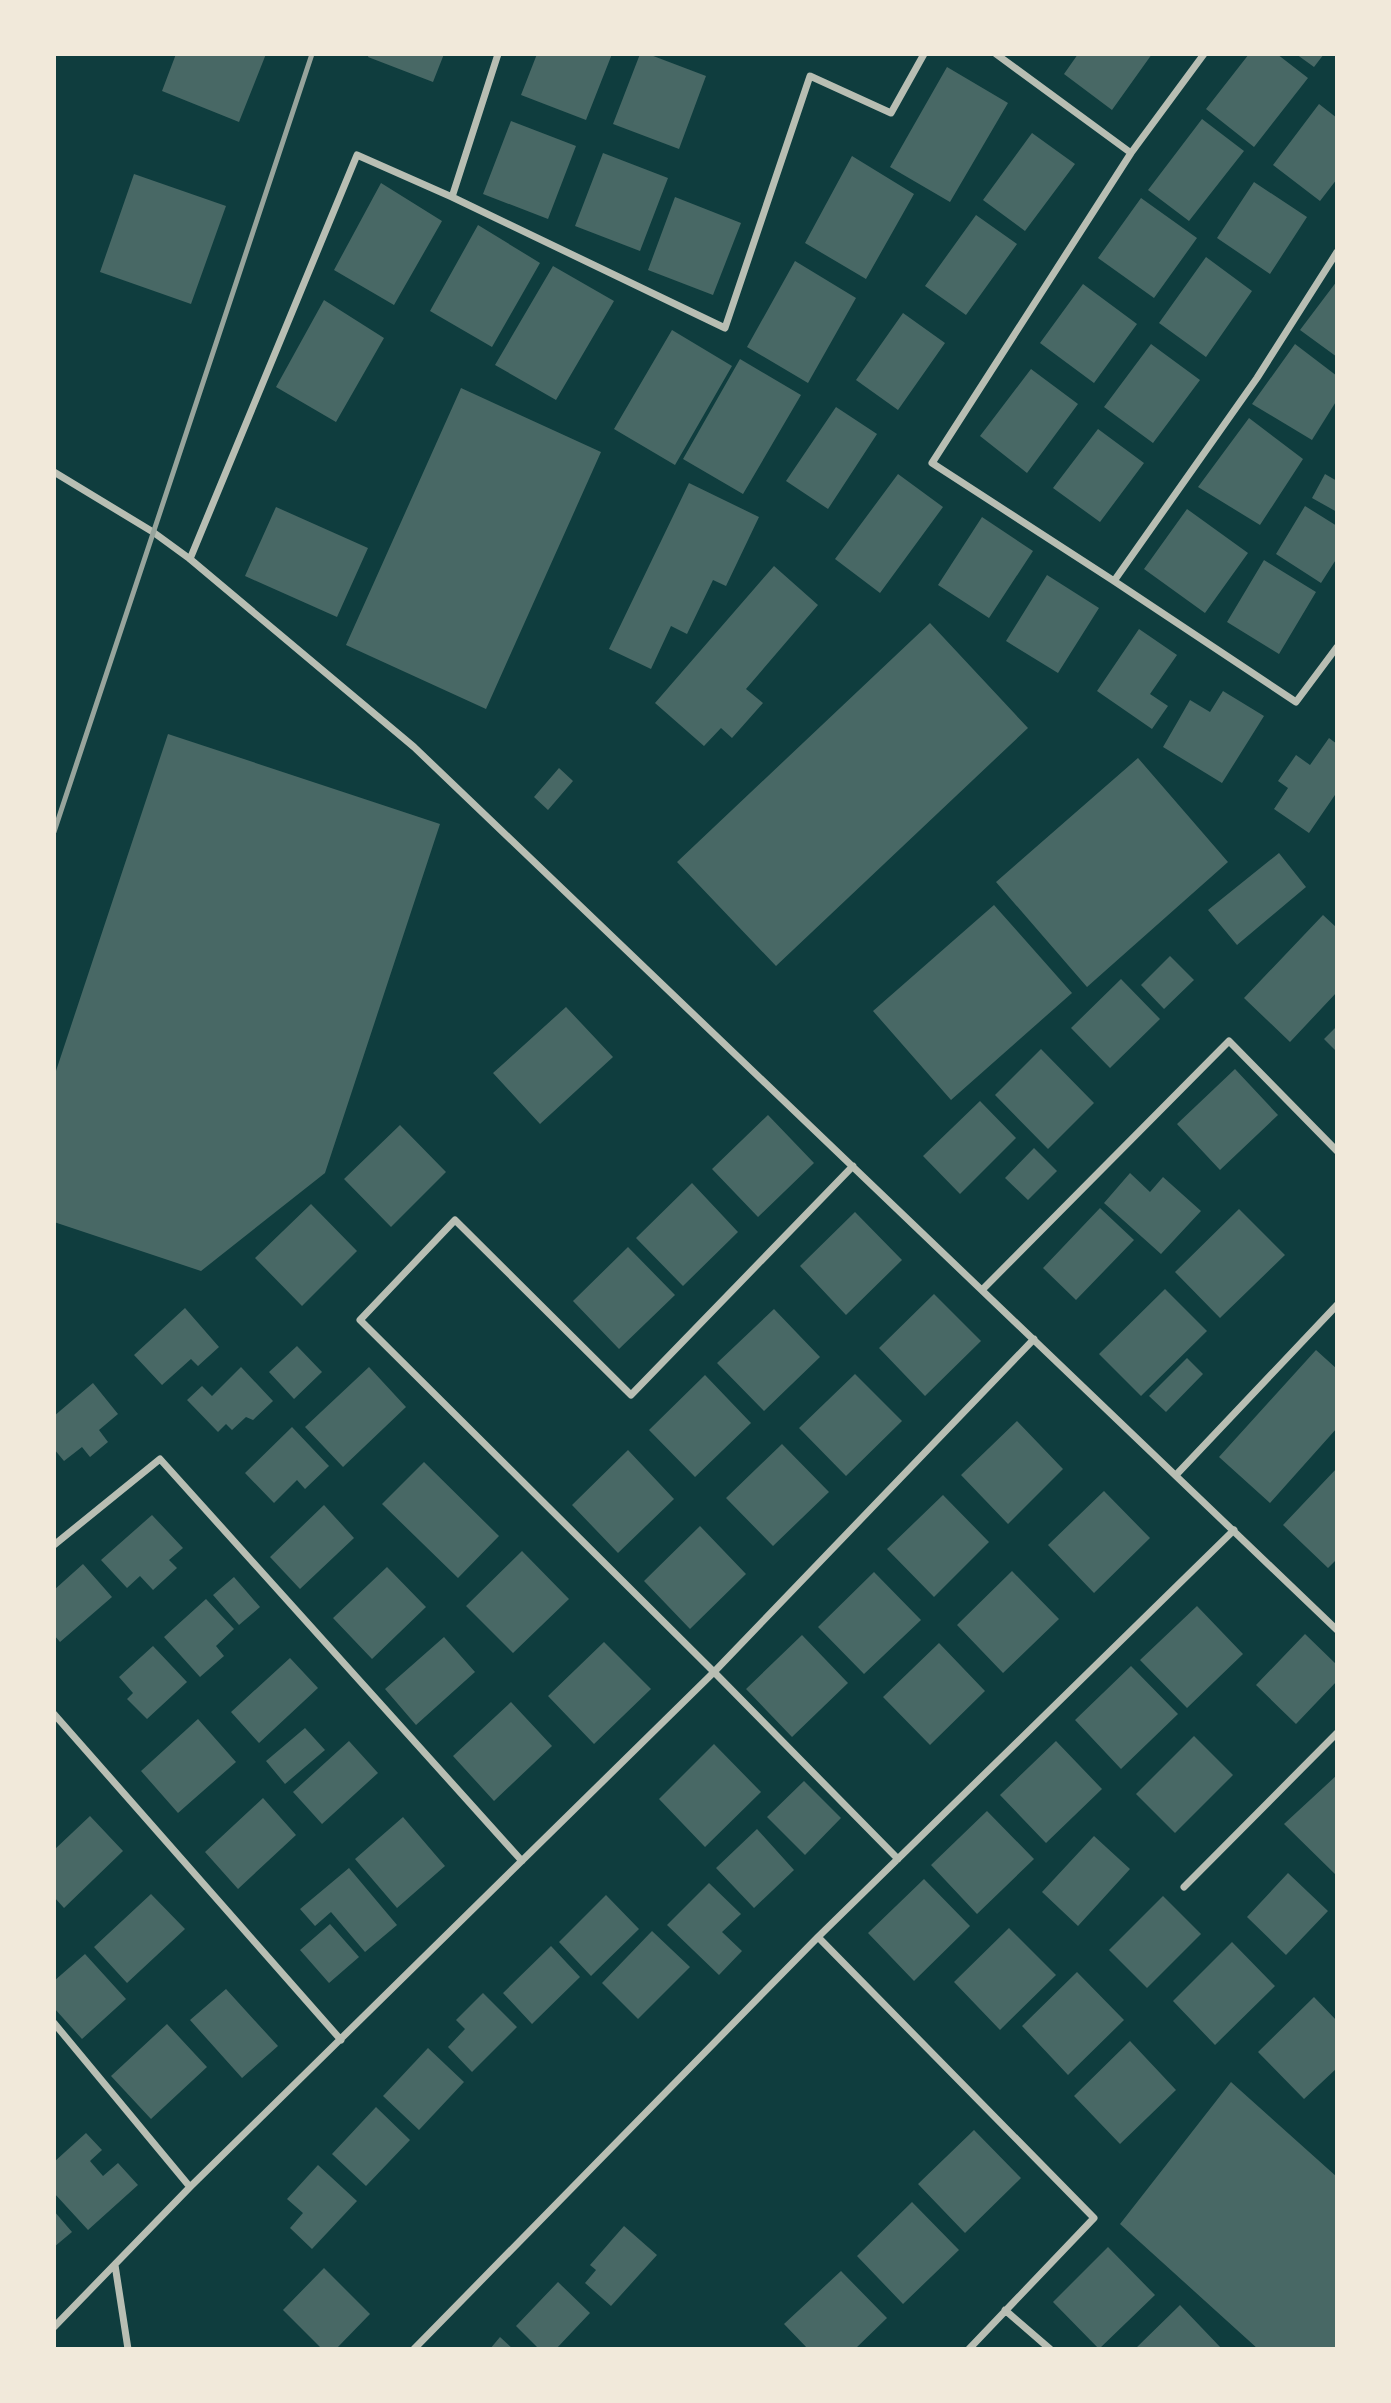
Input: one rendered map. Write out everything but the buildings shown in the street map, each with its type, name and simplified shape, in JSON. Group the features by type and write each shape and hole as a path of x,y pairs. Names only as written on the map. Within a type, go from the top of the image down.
{"street":[{"path":"452,197 498,54"},
{"path":"190,559 357,155 452,197 725,328 810,76 891,113 923,54"},
{"path":"996,54 1131,153"},
{"path":"1204,54 1131,153 932,463 1296,702 1337,647"},
{"path":"1114,581 1257,378 1337,252"},
{"path":"54,472 153,532 190,559 414,747 1337,1630"},
{"path":"983,1289 1229,1041 1337,1151"},
{"path":"853,1166 631,1395 455,1220 360,1320 898,1859"},
{"path":"1176,1475 1337,1305"},
{"path":"54,2327 190,2188 714,1672 1034,1339"},
{"path":"54,1545 160,1459 522,1861"},
{"path":"414,2349 818,1937 1234,1530"},
{"path":"54,1714 341,2039"},
{"path":"1184,1887 1337,1733"},
{"path":"818,1937 1094,2218 969,2349"},
{"path":"54,2023 190,2188"},
{"path":"115,2265 128,2349"},
{"path":"1006,2311 1050,2349"}],"railway":[{"path":"54,832 312,54"}]}
